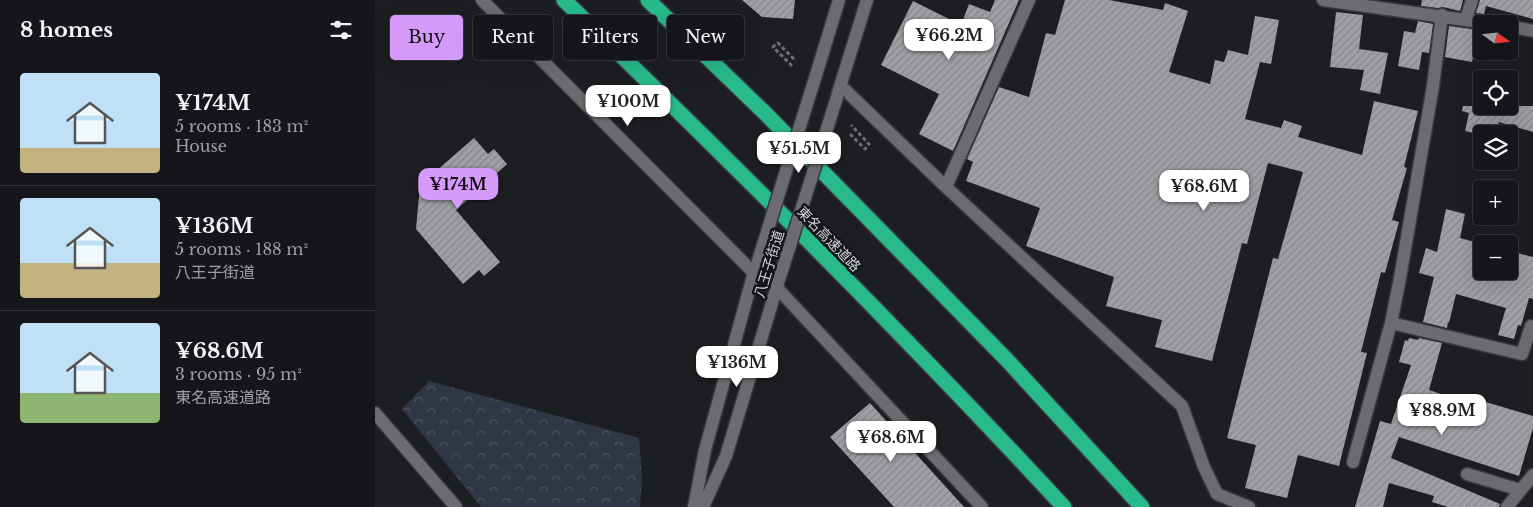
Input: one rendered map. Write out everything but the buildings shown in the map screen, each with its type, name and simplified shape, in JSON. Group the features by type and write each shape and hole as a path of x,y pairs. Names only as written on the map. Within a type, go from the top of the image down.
{"highway":[{"name":"東名高速道路","path":"564,0 735,165 970,405 1064,507"},
{"path":"648,0 772,120 1007,360 1142,507"}],"street":[{"path":"482,0 755,268"},
{"name":"八王子街道","path":"694,507 705,450 755,268 839,0"},
{"name":"八王子街道","path":"703,507 726,456 867,0"},
{"path":"946,187 1029,0"},
{"path":"1324,0 1473,20"},
{"path":"1465,19 1472,0"},
{"path":"1353,462 1391,323 1433,86 1442,15"},
{"path":"1518,28 1533,31"},
{"path":"839,90 1182,406 1204,467 1217,494 1249,507"},
{"path":"778,285 982,507"},
{"path":"1391,323 1522,354 1531,326"},
{"path":"375,413 456,507"},
{"path":"1467,474 1520,490"},
{"path":"1507,507 1533,475"}],"path":[{"path":"791,66 773,47 778,43 795,61"},
{"path":"850,134 865,149 869,144 851,125"}],"green space":[{"path":"429,381 639,438 642,477 640,507 481,507 402,409"}]}
